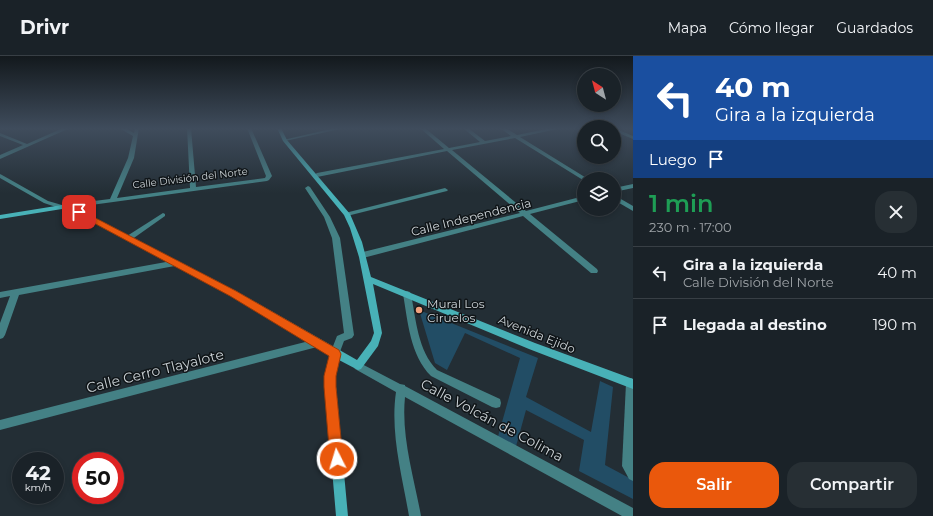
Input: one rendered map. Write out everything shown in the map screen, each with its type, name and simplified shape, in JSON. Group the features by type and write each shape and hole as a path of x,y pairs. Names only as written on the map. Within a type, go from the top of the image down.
{"street":[{"path":"0,157 16,149"},
{"path":"114,200 129,165 133,149"},
{"path":"190,149 193,189"},
{"name":"Calle División del Norte","path":"62,207 268,178 269,176 258,149"},
{"path":"294,149 317,175 347,214 354,228 363,256 378,333 374,343 358,366"},
{"path":"536,149 577,174"},
{"path":"317,175 449,150 525,215 594,271"},
{"path":"0,176 46,202 79,212 177,263 233,293 335,354"},
{"path":"621,189 633,186"},
{"path":"308,188 329,222 339,250 349,335 340,339 330,376 342,516"},
{"path":"347,214 445,190"},
{"name":"Calle Independencia","path":"363,256 525,215 577,200"},
{"path":"621,201 633,209"},
{"path":"0,217 62,207"},
{"path":"129,238 163,215"},
{"path":"0,295 177,263"},
{"name":"Avenida Ejido","path":"367,278 532,346 632,383"},
{"path":"0,335 16,292"},
{"path":"407,294 422,357 426,367 434,373 496,403"},
{"name":"Calle Cerro Tlayalote","path":"0,425 317,343"},
{"name":"Calle Volcán de Colima","path":"335,354 401,388 633,515"},
{"path":"632,383 628,466 633,475"},
{"path":"401,388 398,402 399,420 415,516"}],"shaded area":[{"path":"419,310 538,358 526,397 591,432 600,381 613,387 605,465 633,480 633,499 579,471 584,440 526,410 515,450 497,440 520,358 465,333 447,370 435,363"}],"place":[{"name":"Mural Los Ciruelos","path":"419,310"}],"route":[{"path":"79,212 233,293 335,354 330,376 330,387 337,459"}]}
